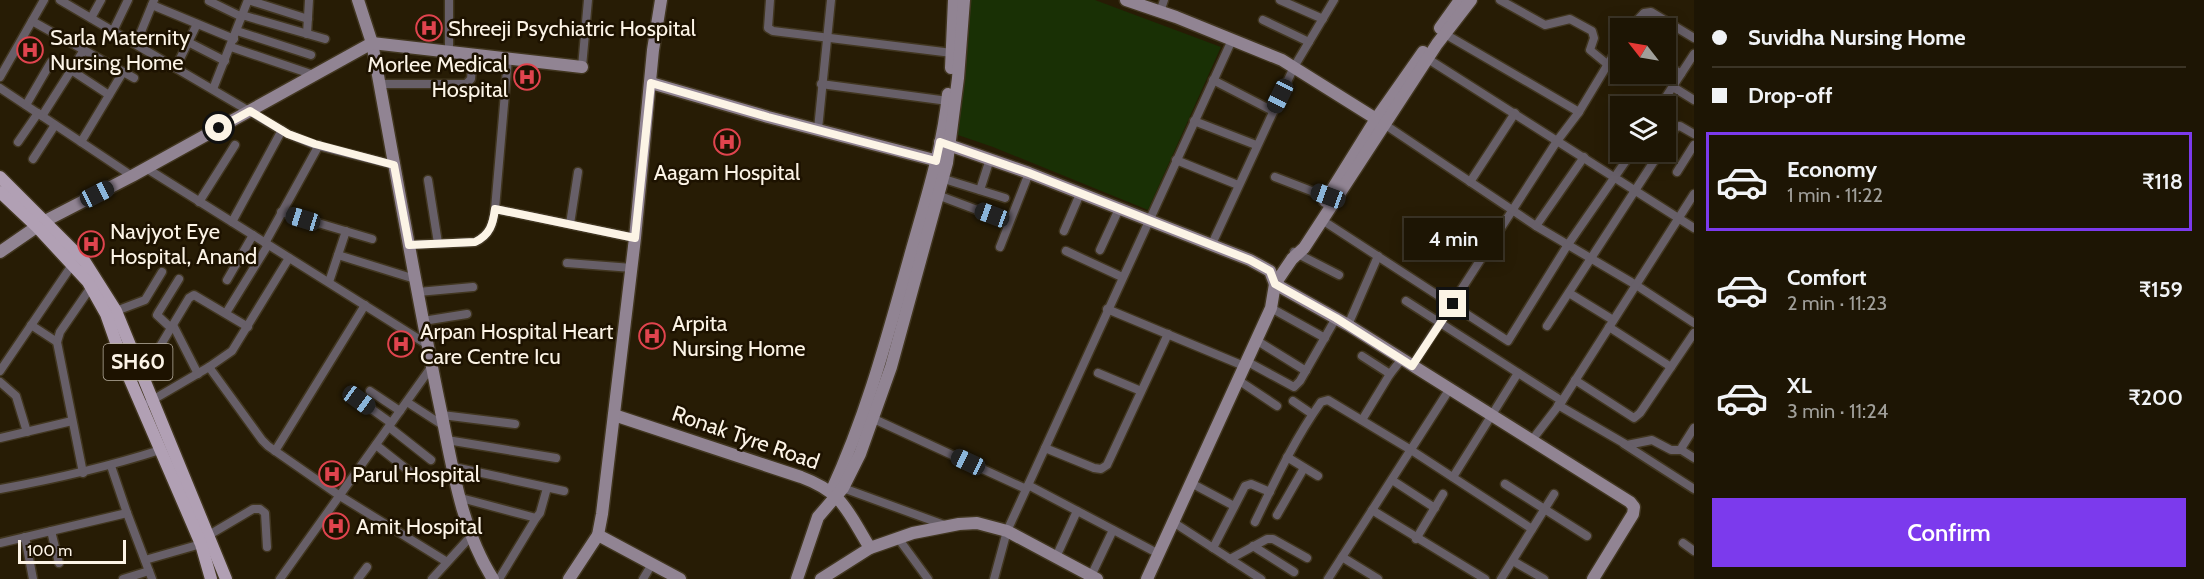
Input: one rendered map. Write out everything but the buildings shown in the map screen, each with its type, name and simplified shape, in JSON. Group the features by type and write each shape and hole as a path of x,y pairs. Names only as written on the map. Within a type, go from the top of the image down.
{"main road":[{"name":"SH60","path":"0,177 41,224 90,287 106,314 147,403 205,540 211,579"},
{"name":"SH60","path":"0,192 85,262 116,311 137,360 160,450 226,579"}],"street":[{"path":"0,77 44,0"},
{"path":"60,0 282,130 319,145 394,165"},
{"path":"91,18 101,0"},
{"path":"113,31 128,0"},
{"path":"213,89 248,0 308,18"},
{"path":"307,34 309,0"},
{"path":"358,0 372,43 447,440 472,535 493,579"},
{"path":"449,0 449,52"},
{"path":"0,252 41,224 372,43 582,67 588,0"},
{"path":"569,579 598,536 632,268 653,50 661,0"},
{"path":"770,0 768,28 773,31 952,53"},
{"path":"818,129 831,0"},
{"path":"945,144 954,0"},
{"path":"837,492 873,387 942,162 964,0"},
{"path":"1126,0 1162,6 1232,40 1282,60 1380,121 1567,246 1592,258 1694,323"},
{"path":"1280,0 1323,19"},
{"path":"1211,246 1294,67 1334,0"},
{"path":"1147,579 1270,308 1275,284 1295,254 1300,238 1460,0"},
{"path":"1295,254 1304,248 1322,220 1380,121 1471,0"},
{"path":"1500,0 1545,25 1570,19 1592,31 1594,38 1590,50 1607,64"},
{"path":"209,1 242,16 325,39"},
{"path":"136,44 153,3 314,75"},
{"path":"1639,18 1644,13 1651,12 1661,18"},
{"path":"1263,20 1309,42"},
{"path":"32,21 134,78"},
{"path":"176,67 198,24"},
{"path":"1676,27 1694,38"},
{"path":"1445,34 1579,112"},
{"path":"234,39 311,55"},
{"path":"994,579 1007,531 1232,40"},
{"path":"188,42 225,61"},
{"path":"18,142 84,50"},
{"path":"379,84 466,84 471,79 473,54"},
{"path":"1667,96 1694,54"},
{"path":"409,245 475,242 484,237 490,229 495,209 508,58"},
{"path":"1428,59 1694,228"},
{"path":"1362,420 1390,374 1407,363 1453,304 1557,141 1579,112 1610,59"},
{"path":"26,105 51,62"},
{"path":"71,70 109,95"},
{"path":"1676,71 1681,74"},
{"path":"81,142 123,72"},
{"path":"1213,80 1273,111"},
{"path":"651,83 942,162"},
{"path":"821,84 948,102"},
{"path":"1673,87 1694,100"},
{"path":"0,88 132,176"},
{"path":"1470,182 1515,113"},
{"path":"1194,121 1256,145"},
{"path":"33,159 55,125"},
{"path":"1676,128 1680,126 1694,134"},
{"path":"232,222 282,130"},
{"path":"945,144 1029,173 1250,260 1270,271 1275,284 1348,325 1630,502 1634,507 1634,514 1593,579"},
{"path":"199,201 234,145"},
{"path":"226,313 319,145"},
{"path":"1677,172 1690,161 1694,145"},
{"path":"1536,226 1584,157"},
{"path":"980,190 990,159"},
{"path":"1176,160 1238,185"},
{"path":"797,579 818,517 837,492 860,454 874,419 940,196 944,178 942,162"},
{"path":"1322,220 1508,341 1567,246 1626,162"},
{"path":"1547,326 1653,162"},
{"path":"146,168 365,305 427,340 469,333"},
{"path":"570,224 578,172"},
{"path":"1000,247 1029,173"},
{"path":"1275,177 1328,196"},
{"path":"944,178 1005,198"},
{"path":"428,180 438,243"},
{"path":"1064,231 1080,194"},
{"path":"1532,440 1560,403 1694,195"},
{"path":"940,196 1009,222"},
{"path":"495,209 635,238"},
{"path":"1100,250 1119,209"},
{"path":"281,212 372,239"},
{"path":"328,282 346,231"},
{"path":"227,280 253,235"},
{"path":"1066,251 1122,277"},
{"path":"1295,254 1339,275"},
{"path":"338,255 416,285 473,287"},
{"path":"1348,325 1378,255"},
{"path":"147,403 198,374 232,351 289,258"},
{"path":"567,263 632,268"},
{"path":"0,371 72,265"},
{"path":"116,311 145,300 162,272"},
{"path":"179,279 157,315 172,327 198,374"},
{"path":"83,472 57,342 60,332 90,287"},
{"path":"1569,293 1671,367"},
{"path":"137,360 149,358 156,352 189,298 194,295 248,327"},
{"path":"1406,301 1694,489"},
{"path":"275,451 365,305"},
{"path":"1270,308 1324,338"},
{"path":"1107,309 1245,364 1294,387 1306,371 1336,318"},
{"path":"423,321 467,314"},
{"path":"32,325 57,342"},
{"path":"1575,380 1634,418 1694,333"},
{"path":"1045,448 1094,468 1101,469 1107,465 1168,334"},
{"path":"1256,340 1306,371"},
{"path":"1362,356 1390,374"},
{"path":"280,579 432,366"},
{"path":"209,367 261,440 340,496 447,562"},
{"path":"1098,373 1141,391"},
{"path":"1453,477 1518,373"},
{"path":"1238,380 1277,406"},
{"path":"0,382 16,396 27,432"},
{"path":"1328,579 1449,390"},
{"path":"370,391 400,411"},
{"path":"359,400 431,460"},
{"path":"1255,522 1287,457 1312,414 1321,402 1328,400 1411,450 1532,529"},
{"path":"1293,401 1312,414"},
{"path":"406,402 443,421 515,424"},
{"name":"Ronak Tyre Road","path":"614,415 801,477 837,492 870,548"},
{"path":"874,419 1027,487 1159,554"},
{"path":"0,438 72,421"},
{"path":"1682,450 1694,428"},
{"path":"447,440 556,458"},
{"path":"1624,443 1652,440 1674,451 1682,450 1694,458"},
{"path":"376,445 414,475"},
{"path":"0,489 111,466 160,450"},
{"path":"1287,457 1318,476"},
{"path":"111,466 151,575 123,579"},
{"path":"454,467 564,491"},
{"path":"1277,515 1304,468"},
{"path":"1392,480 1435,508"},
{"path":"1191,483 1234,506"},
{"path":"1505,484 1587,536"},
{"path":"1213,548 1245,486 1257,485 1270,492"},
{"path":"499,579 540,513 547,488"},
{"path":"837,492 947,526"},
{"path":"1416,539 1443,494"},
{"path":"1501,579 1554,494"},
{"path":"461,498 536,518"},
{"path":"145,560 205,540 253,509 260,508 265,513 267,547"},
{"path":"1372,510 1416,539 1485,579"},
{"path":"1056,557 1077,511"},
{"path":"0,543 127,513"},
{"path":"1173,522 1261,579"},
{"path":"821,579 870,548 898,538 947,526 977,523 1007,531 1094,577 1113,530"},
{"path":"51,531 59,563"},
{"path":"432,579 472,535"},
{"path":"598,536 680,579"},
{"path":"25,537 33,579"},
{"path":"898,538 928,579"},
{"path":"1230,559 1252,546 1273,538 1307,558"},
{"path":"1683,543 1694,551"},
{"path":"1252,546 1294,572"},
{"path":"1342,557 1378,579"},
{"path":"1513,561 1544,579"},
{"path":"643,579 652,564"},
{"path":"358,579 367,567"}],"green space":[{"path":"960,0 1095,0 1221,47 1148,210 993,147 952,133"}],"place":[{"name":"Shreeji Psychiatric Hospital","path":"429,28"},
{"name":"Sarla Maternity Nursing Home","path":"30,50"},
{"name":"Morlee Medical Hospital","path":"527,77"},
{"name":"Aagam Hospital","path":"727,142"},
{"name":"Navjyot Eye Hospital, Anand","path":"91,244"},
{"name":"Arpita Nursing Home","path":"652,336"},
{"name":"Arpan Hospital Heart Care Centre Icu","path":"401,344"},
{"name":"Parul Hospital","path":"332,474"},
{"name":"Amit Hospital","path":"336,526"}],"route":[{"path":"219,128 250,111 288,134 315,144 394,165 409,245 475,242 484,237 490,229 495,209 635,238 651,83 768,117 936,161 940,142 1029,173 1250,260 1270,271 1275,284 1336,318 1412,366 1453,304"}]}
